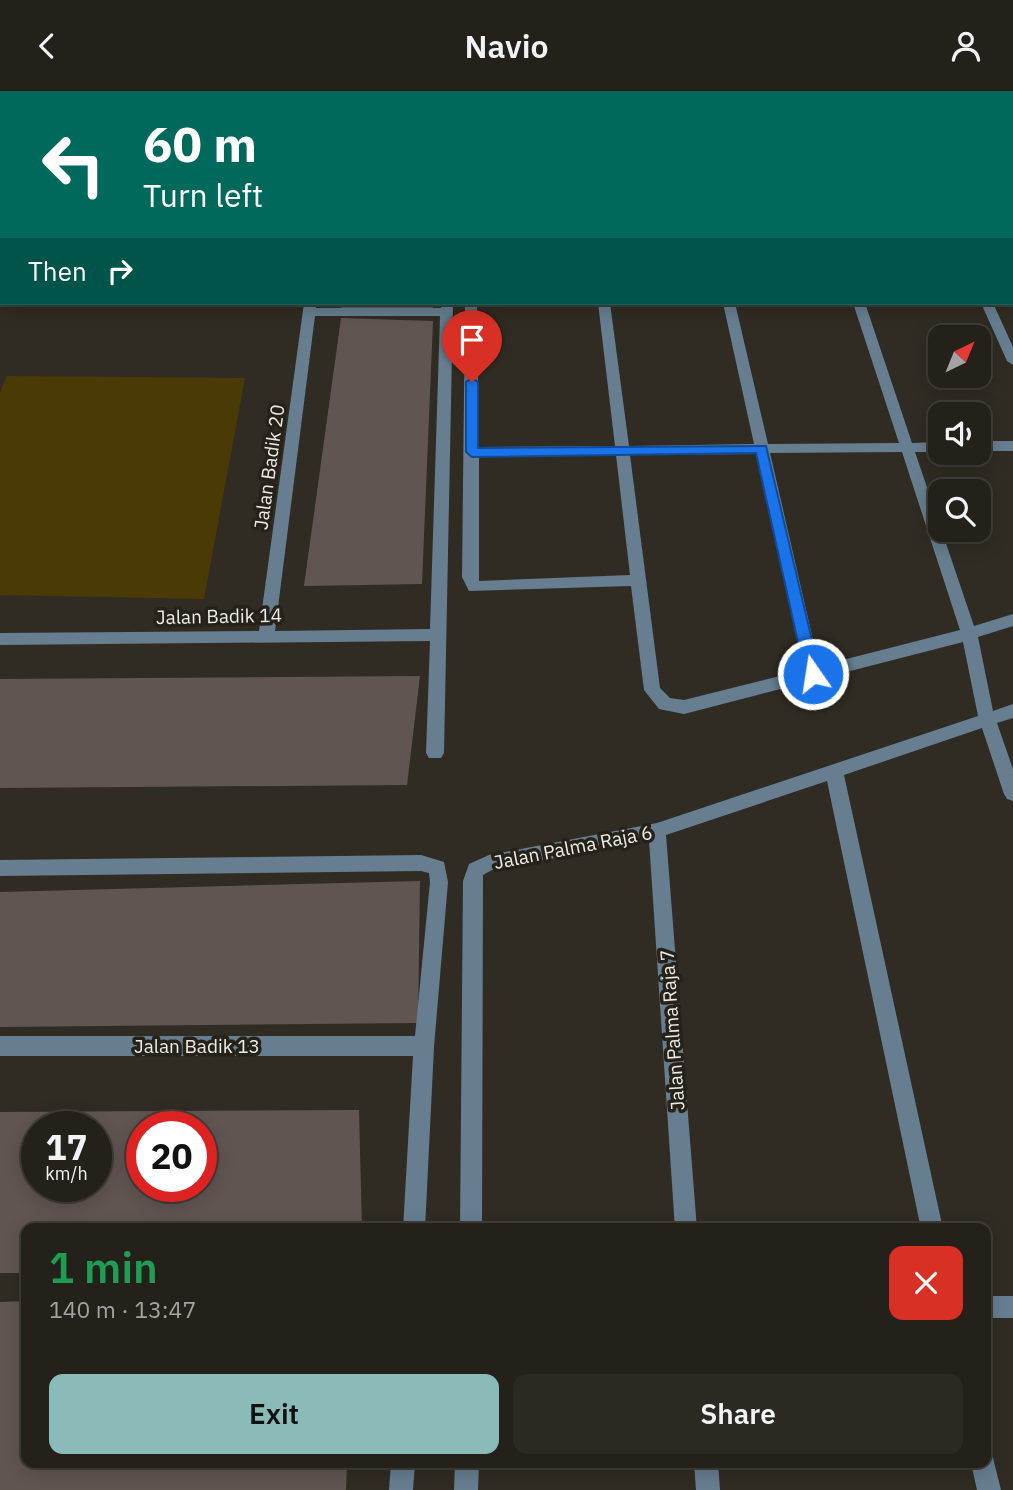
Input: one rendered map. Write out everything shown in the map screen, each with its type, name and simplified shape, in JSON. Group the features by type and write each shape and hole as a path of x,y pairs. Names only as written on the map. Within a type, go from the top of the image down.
{"street":[{"path":"471,305 470,577 474,587 638,580"},
{"path":"604,305 652,690 665,704 684,707 968,635 1013,620"},
{"path":"729,305 813,674"},
{"path":"860,305 968,635 987,720 1013,795"},
{"path":"988,305 1013,361"},
{"path":"309,308 447,307 435,753"},
{"name":"Jalan Badik 20","path":"266,637 309,308"},
{"path":"991,446 1013,446"},
{"path":"472,452 928,447"},
{"name":"Jalan Badik 14","path":"0,639 439,635"},
{"name":"Jalan Palma Raja 6","path":"471,1223 472,881 475,870 489,863 657,831 1013,711"},
{"path":"834,771 931,1223"},
{"name":"Jalan Palma Raja 7","path":"657,831 686,1223"},
{"path":"0,868 421,863 438,868 414,1223"},
{"name":"Jalan Badik 13","path":"0,1047 394,1044 424,1047"},
{"path":"991,1307 1013,1307"},
{"path":"401,1490 403,1468"},
{"path":"466,1490 467,1468"},
{"path":"706,1468 708,1490"},
{"path":"984,1468 989,1490"}],"shaded area":[{"path":"7,376 245,378 204,599 0,595 0,392"}],"building":[{"path":"342,305 433,305 433,310 341,309"},
{"path":"341,318 433,321 422,584 304,586"},
{"path":"420,676 407,785 0,788 0,679"},
{"path":"420,881 418,1023 0,1027 0,892"},
{"path":"359,1110 362,1223 21,1223 21,1273 0,1273 0,1112 21,1112 21,1202 112,1202 112,1111 126,1111 126,1202 217,1202 217,1111 180,1111"},
{"path":"21,1301 21,1468 347,1468 346,1490 0,1490 0,1302"}],"route":[{"path":"472,382 472,452 762,449 813,674"}]}
